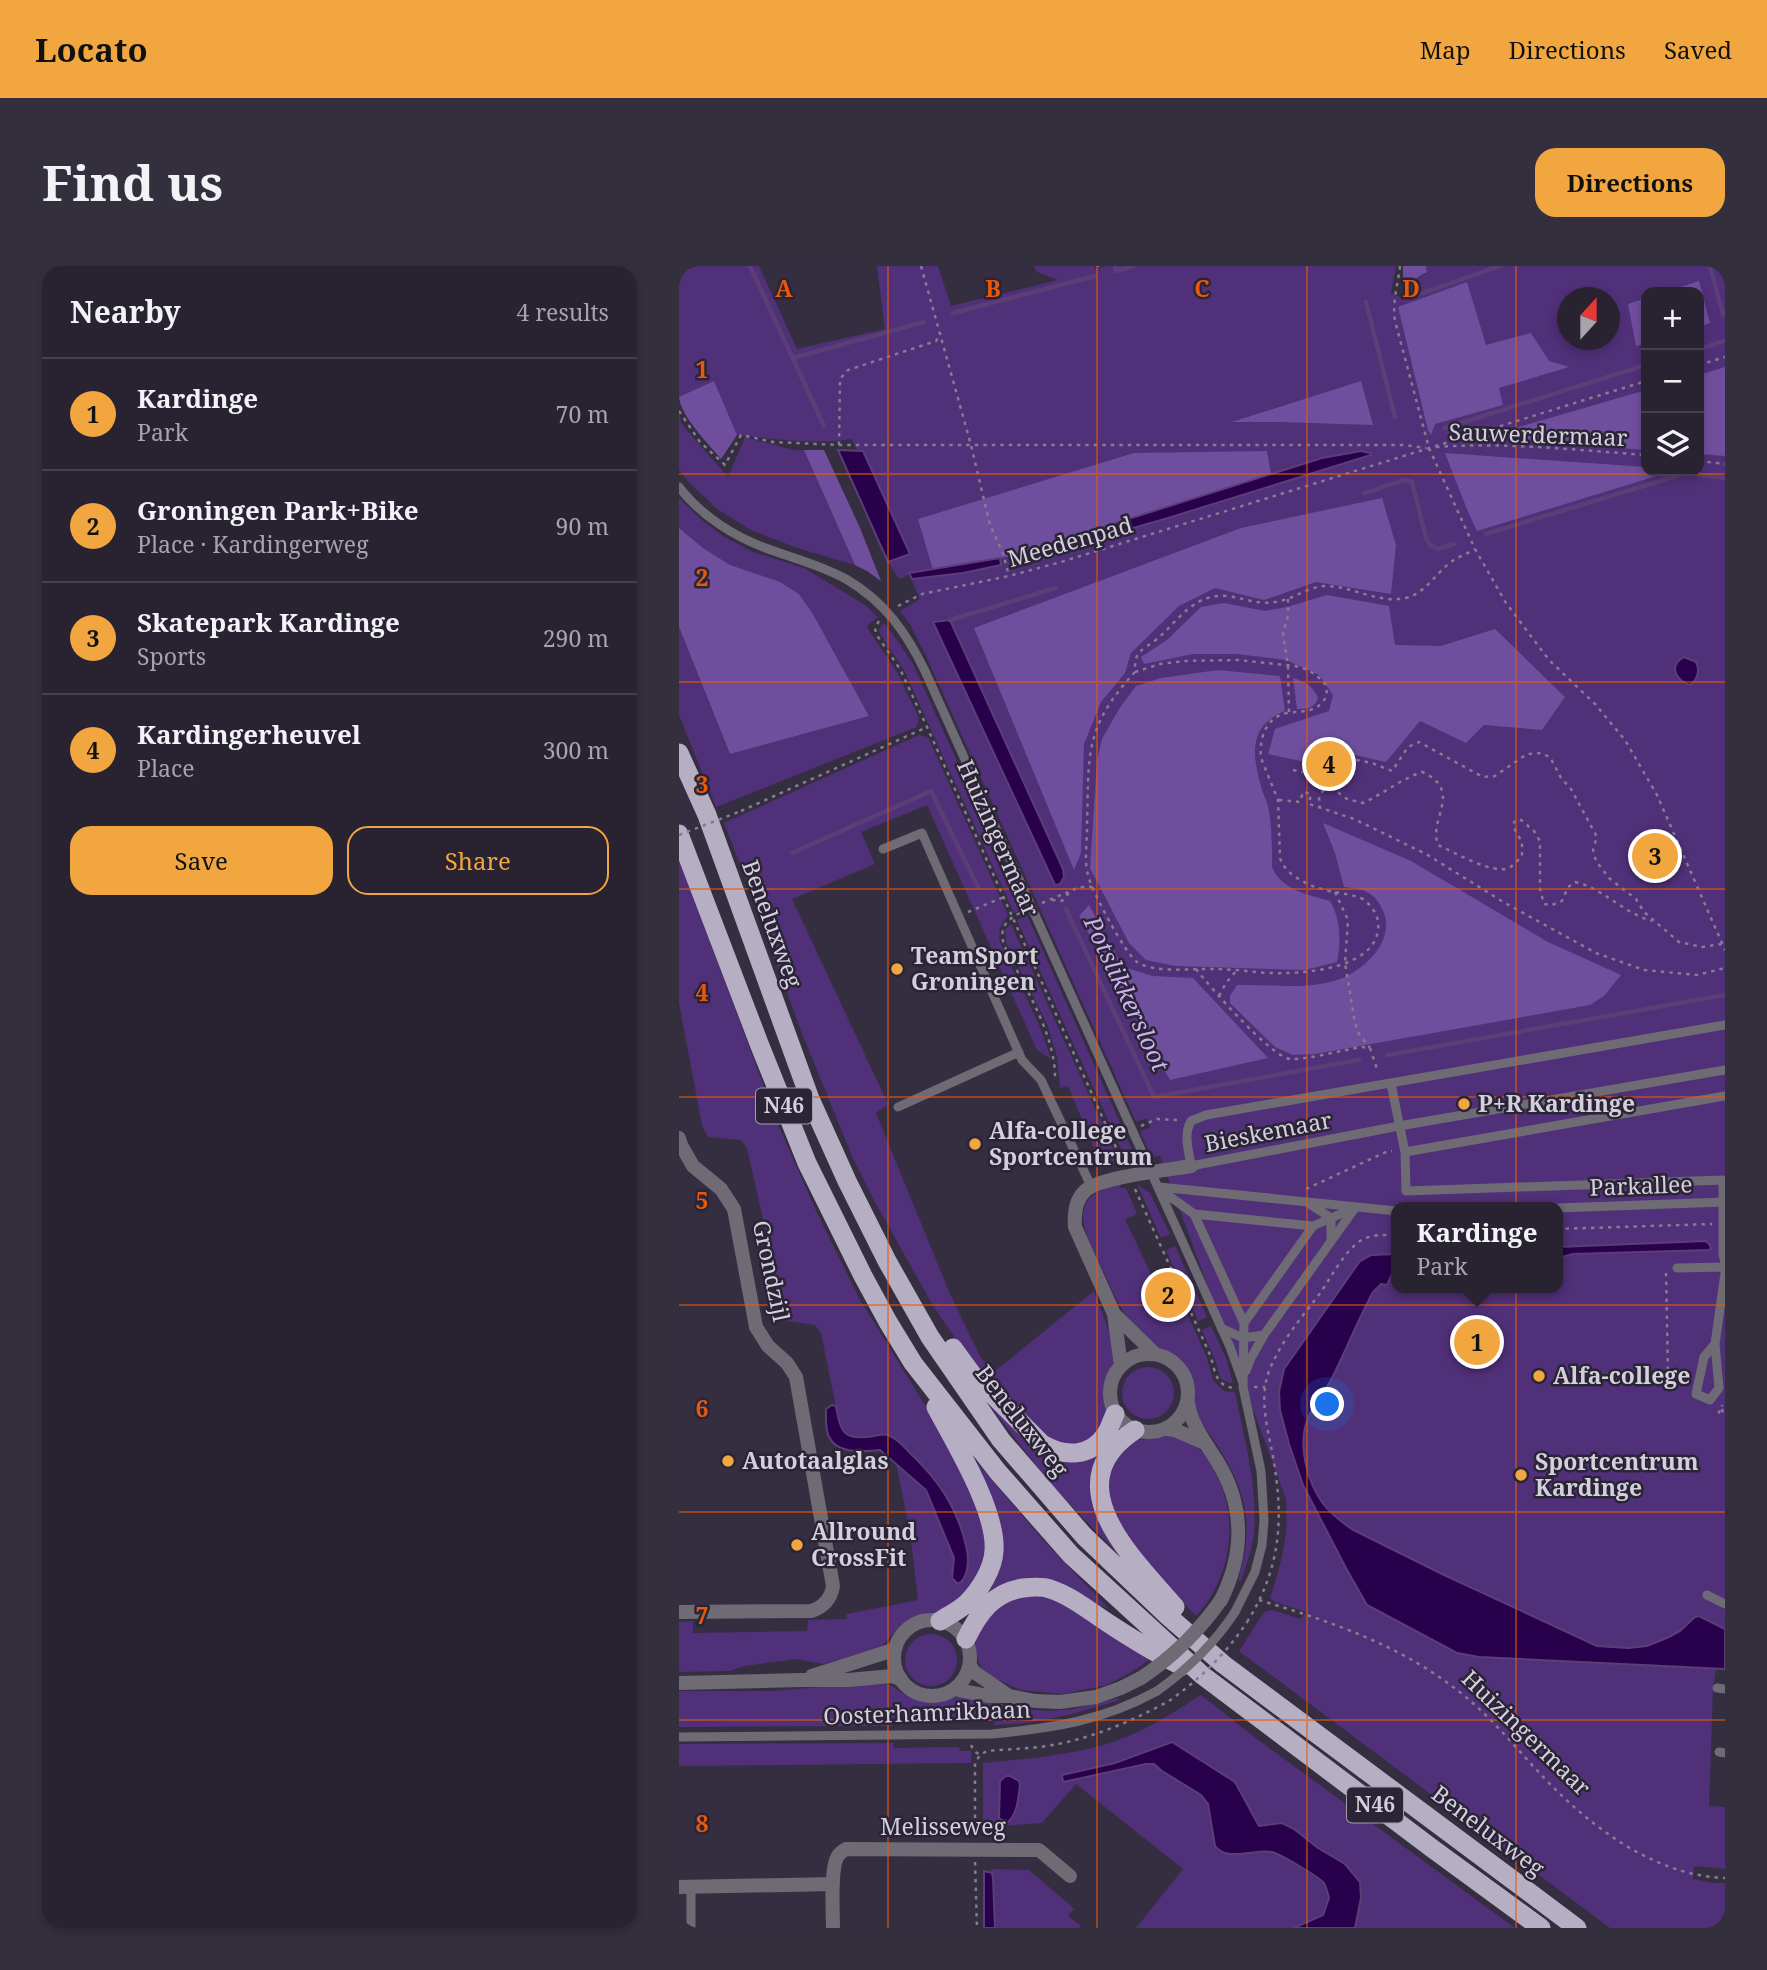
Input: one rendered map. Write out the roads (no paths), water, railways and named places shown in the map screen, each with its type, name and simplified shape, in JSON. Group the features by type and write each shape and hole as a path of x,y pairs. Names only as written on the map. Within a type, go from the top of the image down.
{"highway":[{"name":"Beneluxweg","path":"679,753 707,816 810,1098 846,1181 930,1337 1001,1440 1084,1536 1223,1664 1577,1928"},
{"name":"Beneluxweg","path":"679,834 807,1163 863,1276 913,1363 998,1472 1071,1555 1202,1675 1541,1928"},
{"name":"N46","path":"887,1261 972,1374 1042,1444 1056,1452 1073,1454 1093,1447 1105,1435 1115,1413"},
{"name":"N46","path":"913,1363 984,1501 992,1528 994,1552 981,1586 966,1605 940,1620"},
{"name":"N46","path":"1135,1430 1113,1447 1102,1468 1099,1494 1107,1521 1128,1552 1178,1611 1229,1657 1263,1694"},
{"name":"N46","path":"965,1639 979,1614 1003,1593 1033,1587 1049,1588 1153,1653 1202,1675"}],"street":[{"name":"Grondzijl","path":"679,1138 693,1166 721,1189 734,1209 755,1327 796,1377 833,1586 827,1602 811,1611 679,1612"},
{"path":"1121,1366 1114,1314 1075,1227 1077,1202 1085,1190 1109,1180 1191,1166"},
{"path":"1114,1314 1155,1354"},
{"path":"954,1689 1043,1702 1083,1700 1108,1693 1141,1678 1185,1643 1210,1615 1229,1585 1240,1535 1239,1519 1227,1477 1189,1412 1188,1384 1179,1367 1155,1354 1136,1356 1115,1373 1110,1389 1112,1406 1124,1423 1145,1433 1175,1430 1205,1443"},
{"path":"1166,1429 1180,1419 1188,1403"},
{"path":"801,1679 890,1651 902,1634 913,1625 926,1620 940,1620 955,1627 969,1648 970,1666 964,1679 954,1689 940,1695 925,1695 911,1690 901,1679 895,1667 895,1647"},
{"path":"970,1666 974,1672 1009,1696"},
{"path":"679,1684 801,1679 849,1681 893,1676 901,1679"},
{"name":"Melisseweg","path":"833,1928 836,1859 839,1853 846,1849 1039,1850 1070,1876"},
{"path":"685,1887 833,1884"}],"lane":[{"name":"Huizingermaar","path":"679,487 709,516 738,535 845,579 889,613 907,638 925,671 1151,1172 1221,1328 1243,1385"},
{"path":"883,849 922,833 1022,1060 1041,1080 1091,1186"},
{"name":"Bieskemaar","path":"1725,1025 1206,1115 1195,1118 1189,1124 1186,1136 1191,1166 1399,1126 1725,1070"},
{"path":"898,1107 1019,1052"},
{"path":"1391,1084 1404,1151 1406,1191 1723,1180 1725,1265 1677,1268"},
{"path":"1404,1151 1725,1096"},
{"path":"1157,1186 1305,1199 1355,1208 1391,1211"},
{"path":"1157,1186 1194,1214 1244,1323 1243,1385"},
{"path":"1305,1199 1331,1218"},
{"name":"Parkallee","path":"1563,1208 1724,1202"},
{"path":"1194,1214 1313,1226 1355,1208"},
{"path":"1243,1385 1251,1358 1264,1335 1355,1208"},
{"path":"1331,1218 1331,1242"},
{"path":"1244,1323 1313,1226"},
{"path":"1715,1344 1704,1357 1696,1394 1710,1400 1719,1388 1715,1344 1725,1273"},
{"path":"1221,1328 1243,1338 1264,1335"},
{"name":"Oosterhamrikbaan","path":"679,1737 992,1734 1062,1726 1092,1719 1157,1691 1201,1656 1235,1612 1255,1572 1262,1545 1264,1520 1261,1471 1243,1385"},
{"path":"1707,1595 1725,1604"},
{"path":"685,1887 691,1928"}],"waterway":[{"path":"750,266 824,426"},
{"path":"1115,266 1116,271 1134,266"},
{"path":"1411,297 1500,266"},
{"path":"1710,266 1723,314"},
{"path":"953,313 1095,276"},
{"path":"1366,302 1395,417"},
{"path":"793,358 924,322"},
{"path":"1704,347 1725,341"},
{"path":"1445,428 1641,367"},
{"path":"1486,534 1686,473 1725,478"},
{"path":"1365,493 1404,480 1412,482 1430,545 1438,549 1454,544"},
{"path":"950,620 1056,588"},
{"path":"792,853 931,791 978,887"},
{"name":"Potslikkersloot","path":"1066,909 1154,1097 1359,1060"},
{"name":"Potslikkersloot","path":"1388,1055 1725,995"}],"place":[{"name":"Kardingerheuvel","path":"1329,764"},
{"name":"Skatepark Kardinge","path":"1655,856"},
{"name":"TeamSport Groningen","path":"897,969"},
{"name":"P+R Kardinge","path":"1464,1104"},
{"name":"Alfa-college Sportcentrum","path":"975,1144"},
{"name":"Groningen Park+Bike","path":"1168,1295"},
{"name":"Kardinge","path":"1477,1342"},
{"name":"Alfa-college","path":"1539,1376"},
{"name":"Autotaalglas","path":"728,1461"},
{"name":"Sportcentrum Kardinge","path":"1521,1475"},
{"name":"Allround CrossFit","path":"797,1545"}]}
